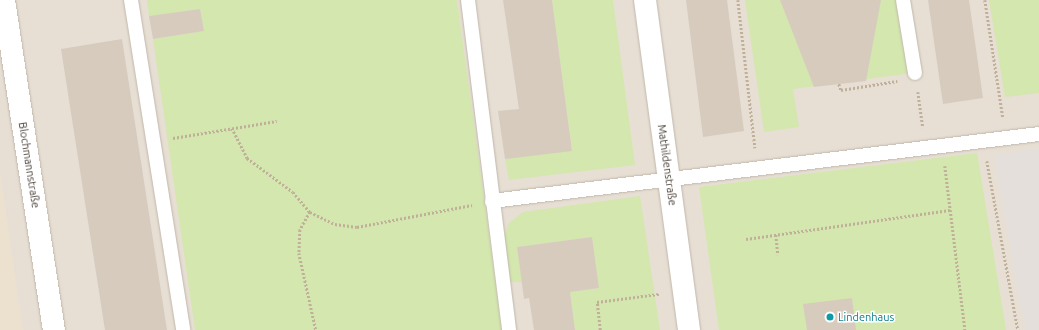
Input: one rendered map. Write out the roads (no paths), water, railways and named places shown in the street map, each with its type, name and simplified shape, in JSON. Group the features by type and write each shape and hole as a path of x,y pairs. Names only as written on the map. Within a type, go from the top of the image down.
{"street":[{"name":"Blochmannstraße","path":"4,0 54,330"},
{"name":"Mathildenstraße","path":"645,0 689,330"}],"lane":[{"path":"131,0 155,141 183,330"},
{"path":"468,0 509,330"},
{"path":"903,0 915,76"},
{"path":"492,201 1039,134"}],"place":[{"name":"Lindenhaus","path":"830,317"}]}
